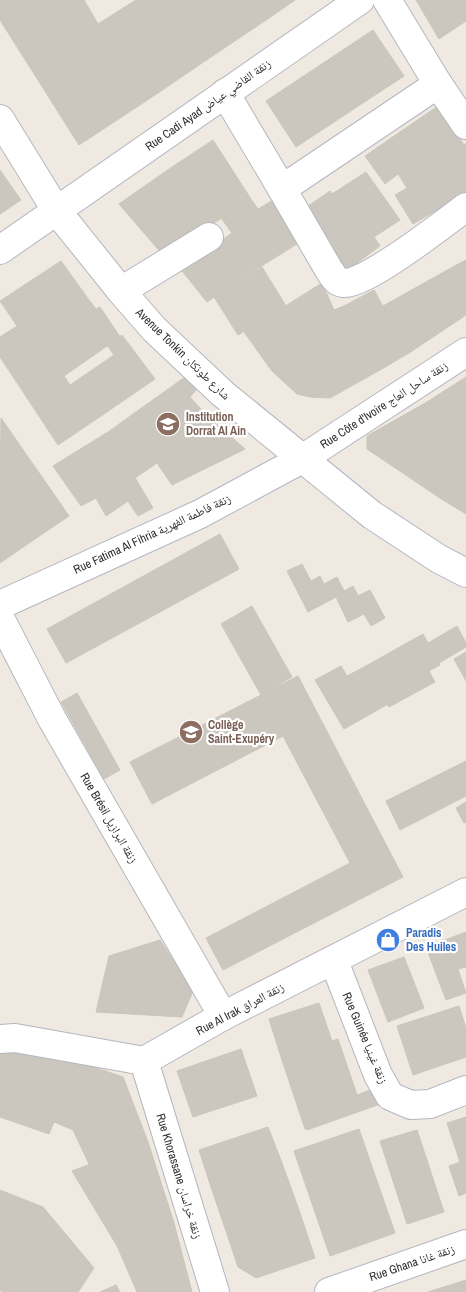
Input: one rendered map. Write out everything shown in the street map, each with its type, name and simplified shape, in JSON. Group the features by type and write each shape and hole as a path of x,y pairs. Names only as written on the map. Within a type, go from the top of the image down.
{"street":[{"name":"Rue Cadi Ayad زنقة القاضي عياض","path":"0,250 360,0"},
{"path":"387,0 438,84 466,125"},
{"path":"282,190 438,84"},
{"path":"225,93 329,270 334,278 342,283 348,283 365,276 429,235 466,207"},
{"name":"Avenue Tonkin شارع طونكان","path":"0,119 56,210 154,329 223,394 372,515 439,559 466,573"},
{"path":"122,291 209,237"},
{"name":"Rue Côte d'Ivoire زنقة ساحل العاج","path":"302,459 466,352"},
{"name":"Rue Fatima Al Fihria زنقة فاطمة الفهرية","path":"0,605 200,514 302,459"},
{"name":"Rue Brésil زنقة البرازيل","path":"0,618 52,719 223,1016"},
{"name":"Rue Al Irak زنقة العراق","path":"144,1061 223,1016 466,892"},
{"name":"Rue Guinée زنقة غينيا","path":"334,961 378,1075 390,1096 411,1105 430,1104 466,1090"},
{"path":"0,1039 16,1038 144,1061"},
{"name":"Rue Khorassane زنقة خراسان","path":"144,1061 214,1292"},
{"name":"Rue Ghana زنقة غانا","path":"329,1292 466,1244"}],"building":[{"path":"0,0 84,0 98,24 31,69 0,20"},
{"path":"136,0 168,0 208,59 149,99 98,24"},
{"path":"168,0 260,0 272,16 208,59"},
{"path":"260,0 295,0 272,16"},
{"path":"416,0 466,0 466,21 439,39"},
{"path":"98,24 149,99 79,145 31,69"},
{"path":"373,30 404,76 296,147 266,101"},
{"path":"438,106 464,145 466,143 466,193 413,224 395,195 407,188 398,174 385,184 365,156"},
{"path":"213,140 251,199 211,225 172,167"},
{"path":"172,167 211,225 163,255 119,204"},
{"path":"0,170 21,200 0,214"},
{"path":"366,172 400,220 374,237 380,246 346,271 304,209 330,191 332,194"},
{"path":"251,199 258,209 275,199 300,242 249,274 225,238 232,233 221,218"},
{"path":"225,238 249,274 207,302 179,267"},
{"path":"466,260 466,297 451,268"},
{"path":"61,261 89,300 28,342 0,301"},
{"path":"262,267 286,306 238,335 214,297"},
{"path":"451,268 466,297 466,315 409,353 383,306"},
{"path":"322,283 334,310 344,306 380,370 330,398 297,394 272,371 244,332"},
{"path":"374,290 409,353 380,370 344,306"},
{"path":"89,300 96,309 100,307 120,337 64,376 38,336"},
{"path":"17,326 28,342 38,336 70,385 35,410 0,357 0,337"},
{"path":"122,335 155,379 101,416 76,381 114,355 107,345"},
{"name":"Institution Dorrat Al Ain","path":"185,377 196,390 190,397 207,416 245,449 172,485 157,463 135,478 108,432"},
{"path":"466,377 466,456 427,402"},
{"path":"76,381 101,416 58,445 35,410"},
{"path":"427,402 466,456 443,500 367,449 367,436"},
{"path":"1,418 69,516 32,541 0,495"},
{"path":"108,432 153,508 138,516 128,501 106,516 96,498 81,506 53,466"},
{"path":"466,458 466,514 443,500"},
{"path":"0,495 32,541 0,563"},
{"path":"220,534 239,569 66,663 47,629"},
{"path":"302,564 311,581 320,576 324,584 337,577 344,591 353,586 358,596 370,590 385,618 371,626 364,614 348,622 336,597 308,612 287,571"},
{"path":"252,606 292,677 261,695 221,624"},
{"path":"457,626 466,643 466,647 429,671 435,682 389,707 366,666 423,634 428,643"},
{"path":"466,652 466,681 454,659"},
{"path":"341,666 347,676 366,666 388,704 344,729 315,680"},
{"path":"298,676 403,877 223,970 206,938 350,863 283,736 152,804 130,762"},
{"path":"77,693 120,770 104,779 61,702"},
{"path":"466,761 466,796 400,830 386,801"},
{"path":"466,802 466,822 464,823 456,808"},
{"path":"466,932 466,967 458,969 466,993 446,1000 426,947"},
{"path":"160,940 193,991 182,1017 96,1012 109,956"},
{"path":"404,957 424,1008 388,1022 368,970"},
{"path":"319,1003 332,1041 281,1057 269,1019"},
{"path":"459,1006 466,1028 466,1057 413,1075 397,1026"},
{"path":"338,1039 350,1074 293,1093 281,1057"},
{"path":"241,1049 257,1096 193,1117 177,1071"},
{"path":"0,1050 48,1053 79,1062 49,1134 0,1117"},
{"path":"79,1062 123,1077 148,1142 89,1164 73,1130 54,1122"},
{"path":"350,1074 357,1095 378,1087 383,1103 307,1130 305,1129 293,1093"},
{"path":"466,1117 466,1160 460,1162 447,1123"},
{"path":"268,1127 282,1163 211,1187 199,1150"},
{"path":"359,1129 395,1233 330,1256 294,1151"},
{"path":"417,1130 444,1212 407,1224 380,1141"},
{"path":"148,1142 174,1223 117,1246 72,1171"},
{"path":"466,1160 466,1193 459,1196 449,1166"},
{"path":"282,1163 299,1210 227,1234 211,1187"},
{"path":"0,1190 43,1207 1,1291 0,1290"},
{"path":"43,1207 94,1268 78,1292 3,1292 1,1291"},
{"path":"299,1210 315,1258 256,1278 238,1267 227,1234"},
{"path":"174,1223 192,1292 137,1292 117,1246"},
{"path":"466,1280 466,1292 428,1292"},
{"path":"116,1285 120,1292 100,1292"}],"place":[{"name":"Institution Dorrat Al Ain","path":"168,424"},
{"name":"Collège Saint-Exupéry","path":"191,732"},
{"name":"Paradis Des Huiles","path":"388,940"}]}
